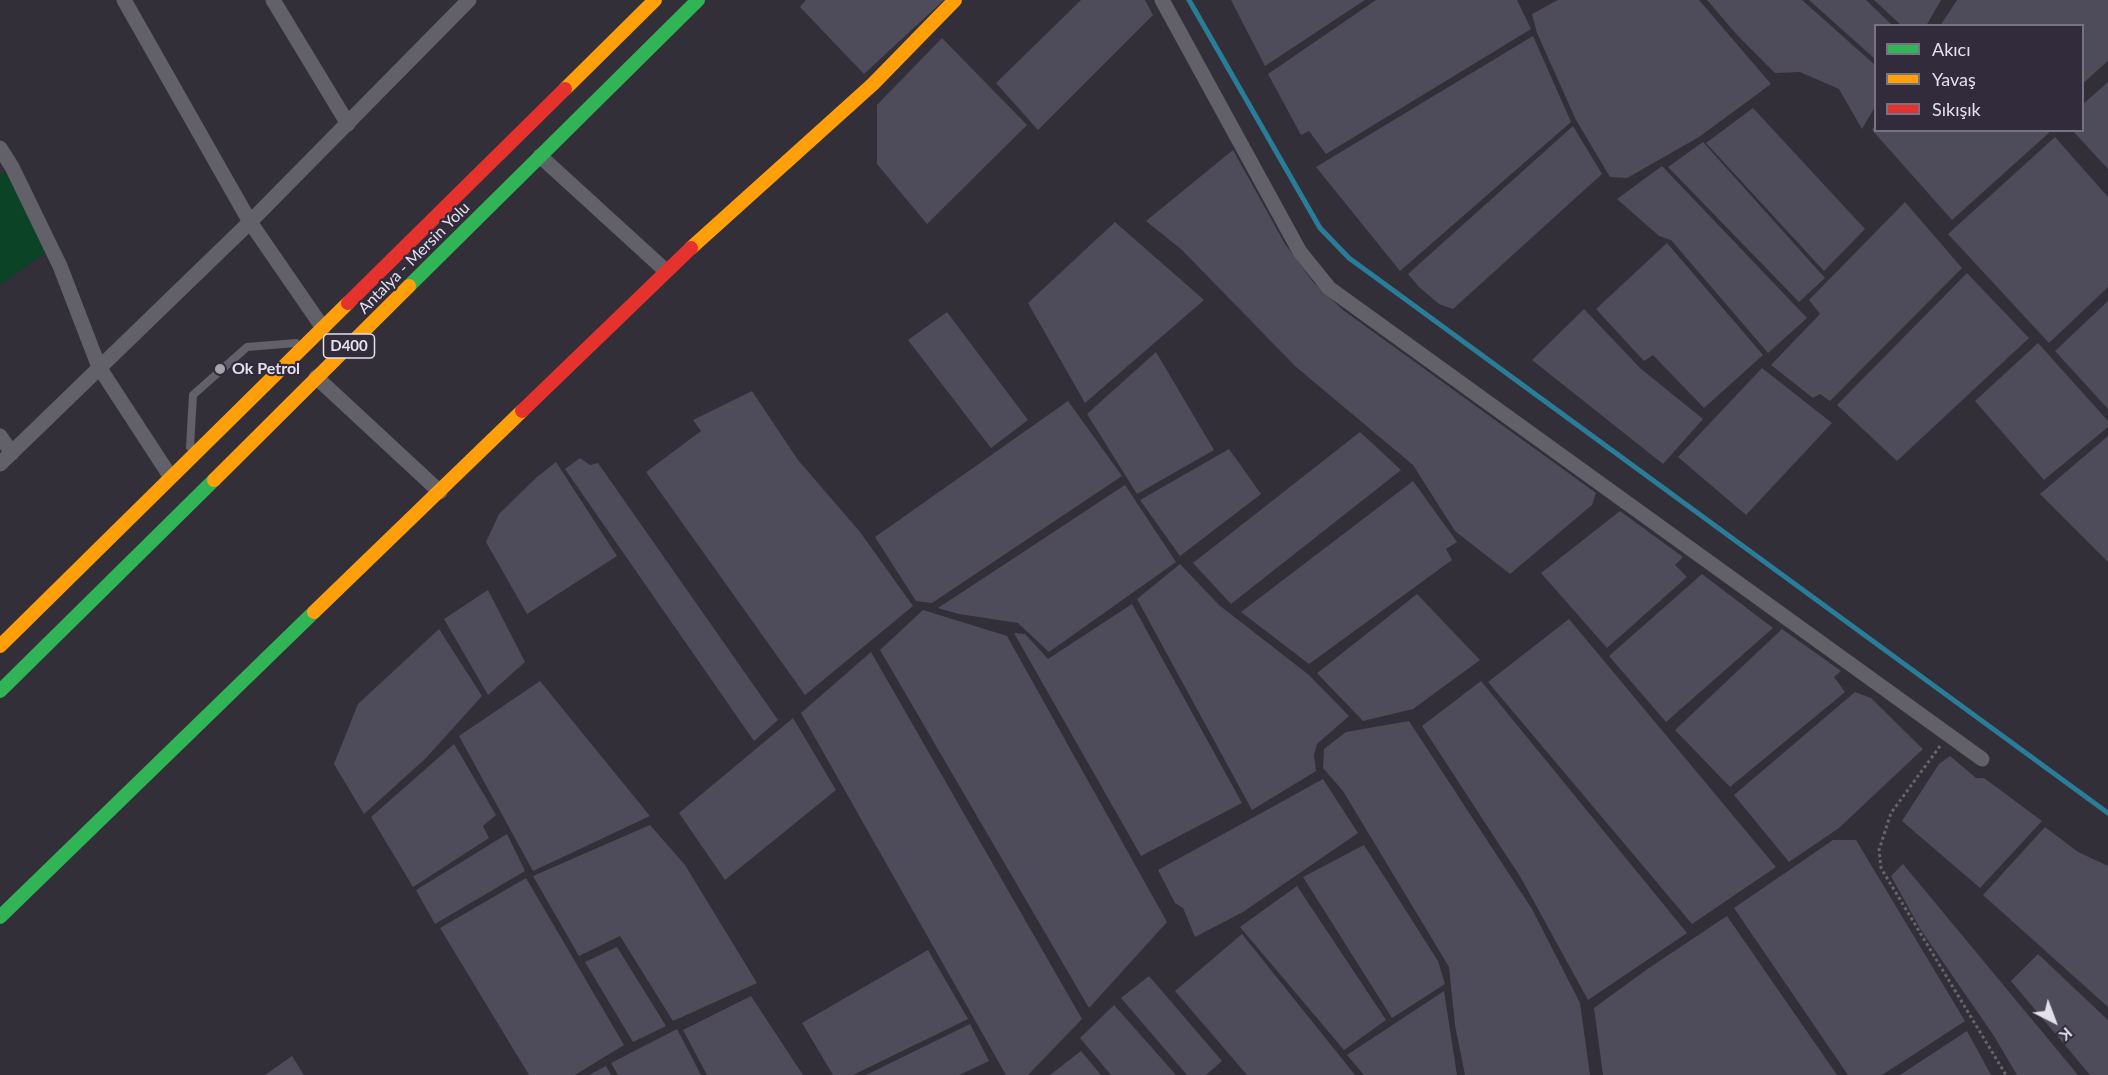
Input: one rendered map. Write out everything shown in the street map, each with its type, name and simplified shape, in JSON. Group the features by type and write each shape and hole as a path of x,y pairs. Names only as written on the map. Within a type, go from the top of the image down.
{"main road":[{"name":"Antalya - Mersin Yolu","path":"0,691 180,489 189,458 655,0"},
{"name":"Antalya - Mersin Yolu","path":"0,646 180,489 316,377 698,0"},
{"path":"0,918 666,271 873,84 955,0"}],"street":[{"path":"124,0 250,222 323,328"},
{"path":"273,0 348,124"},
{"path":"0,464 250,222 470,0"},
{"path":"1162,0 1300,252 1329,288 1982,759"},
{"path":"0,148 6,171 60,266 99,367 180,489"},
{"path":"540,156 666,271"},
{"path":"316,377 441,492"},
{"path":"0,436 12,453"}],"lane":[{"path":"189,458 193,395 247,347 310,341"}],"path":[{"path":"1948,734 1891,813 1879,850 1881,868 2006,1075"}],"green space":[{"path":"12,167 51,249 0,285 0,175"}],"building":[{"path":"806,0 944,0 864,74 800,7"},
{"path":"1081,0 1145,0 1153,15 1038,130 996,83"},
{"path":"1231,0 1365,0 1265,66"},
{"path":"1376,0 1517,0 1531,29 1326,154 1309,131 1301,135 1268,74"},
{"path":"1558,0 1699,0 1771,84 1699,137 1627,178 1610,177 1576,120 1537,33 1532,14"},
{"path":"1707,0 1802,0 1874,64 1874,109 1862,129 1839,89 1800,72 1775,73 1738,36"},
{"path":"1809,0 1866,0 1891,24 1874,24 1874,58"},
{"path":"1874,0 1941,0 1927,24 1900,24"},
{"path":"1957,0 2108,0 2108,61 2084,82 2084,24 1941,24"},
{"path":"1533,36 1571,122 1400,271 1316,167"},
{"path":"942,38 1027,125 927,224 877,164 877,105"},
{"path":"2108,82 2108,169 2074,132 2084,132 2084,103"},
{"path":"1753,108 1865,229 1824,271 1706,143"},
{"path":"1573,126 1602,174 1453,309 1439,304 1408,274"},
{"path":"1874,127 1874,132 2050,132 1952,220 1872,130"},
{"path":"2055,137 2108,197 2108,287 2049,343 1948,234"},
{"path":"1703,142 1825,278 1799,302 1668,167"},
{"path":"1233,150 1285,244 1313,282 1343,310 1596,493 1592,505 1510,574 1455,531 1413,465 1295,366 1182,250 1146,221"},
{"path":"1662,166 1807,318 1768,353 1671,240 1659,236 1617,199"},
{"path":"1905,202 1962,268 1830,401 1820,394 1813,398 1771,365 1820,314 1809,300"},
{"path":"1115,222 1204,300 1085,403 1028,303"},
{"path":"1667,243 1763,355 1704,408 1653,355 1644,361 1596,309"},
{"path":"1967,273 2029,338 1897,461 1837,405"},
{"path":"2108,301 2108,409 2055,351"},
{"path":"1584,309 1640,368 1703,419 1663,464 1532,360"},
{"path":"947,312 1028,420 991,448 908,340"},
{"path":"2038,343 2108,421 2108,427 2044,480 1975,401"},
{"path":"1156,352 1214,450 1137,494 1087,414"},
{"path":"1762,368 1832,423 1746,515 1678,457"},
{"path":"752,391 798,460 860,532 913,606 805,695 646,472 701,431 693,420"},
{"path":"1068,401 1122,476 932,603 916,601 875,537"},
{"path":"1360,432 1401,470 1231,604 1193,563"},
{"path":"2108,436 2108,562 2040,494"},
{"path":"1229,449 1261,494 1180,556 1140,500"},
{"path":"580,458 590,465 598,463 778,720 754,741 565,469"},
{"path":"556,462 617,556 527,614 486,542 499,514"},
{"path":"1413,481 1457,542 1446,549 1452,560 1309,664 1241,612"},
{"path":"1125,485 1176,562 1049,652 1018,623 959,614 938,608"},
{"path":"1620,511 1683,557 1675,565 1687,577 1607,648 1541,573"},
{"path":"1180,564 1219,605 1309,675 1349,716 1317,744 1314,755 1316,771 1252,810 1137,599"},
{"path":"1702,574 1773,628 1666,722 1609,656"},
{"path":"488,590 525,662 488,695 444,619"},
{"path":"1417,594 1480,660 1413,709 1363,721 1317,673"},
{"path":"1132,604 1242,803 1141,856 1014,633 1025,634 1048,659"},
{"path":"923,610 1007,636 1167,922 1089,1008 880,650"},
{"path":"1569,619 1776,867 1692,924 1488,682"},
{"path":"439,629 482,696 426,758 364,814 334,764 358,704"},
{"path":"1782,629 1841,671 1834,677 1845,692 1730,787 1675,730"},
{"path":"871,652 1082,1019 1028,1075 1006,1075 801,713"},
{"path":"540,681 650,816 533,871 459,736"},
{"path":"1481,681 1687,933 1588,1000 1521,878 1422,726"},
{"path":"1855,692 1871,698 1923,749 1839,828 1789,862 1734,795"},
{"path":"793,718 836,790 725,880 679,813"},
{"path":"1409,721 1532,909 1580,1003 1590,1075 1465,1075 1455,1025 1449,967 1343,791 1323,768 1324,749 1346,732"},
{"path":"454,744 496,815 483,826 489,838 413,887 371,817"},
{"path":"1950,756 1976,778 1984,778 2042,821 1980,888 1902,821 1939,764"},
{"path":"1323,779 1358,833 1243,912 1195,937 1183,908 1175,903 1158,870"},
{"path":"650,825 685,865 757,983 673,1021 620,936 579,956 533,876"},
{"path":"2045,827 2078,852 2108,866 2108,1007 1983,895"},
{"path":"507,834 525,871 435,924 416,890"},
{"path":"1833,840 1856,840 1965,1021 1882,1075 1848,1075 1734,908"},
{"path":"1364,845 1438,961 1445,984 1392,1018 1303,877"},
{"path":"1903,864 2078,1075 2017,1075 1994,1036 1921,930 1891,876"},
{"path":"526,878 624,1045 575,1075 529,1075 440,928"},
{"path":"1297,886 1386,1020 1344,1050 1240,927"},
{"path":"1727,916 1837,1075 1603,1075 1594,1008"},
{"path":"1242,934 1355,1075 1247,1075 1175,991"},
{"path":"617,947 666,1026 633,1042 585,962"},
{"path":"928,950 968,1019 853,1075 833,1075 802,1023"},
{"path":"2038,954 2108,1020 2108,1075 2090,1075 2011,981"},
{"path":"1149,976 1222,1061 1206,1075 1187,1075 1121,998"},
{"path":"1444,991 1457,1075 1364,1075 1347,1055"},
{"path":"751,996 803,1075 707,1075 683,1030"},
{"path":"1114,1005 1176,1075 1111,1075 1080,1038"},
{"path":"970,1024 989,1061 959,1075 866,1075"},
{"path":"677,1029 701,1075 618,1075 611,1063"},
{"path":"1967,1031 1991,1075 1900,1075"},
{"path":"1081,1051 1101,1075 1050,1075"},
{"path":"292,1056 304,1075 265,1075"},
{"path":"606,1066 611,1075 589,1075"}],"waterway":[{"path":"1189,0 1320,228 1349,258 2108,813"}],"traffic: fast":[{"path":"409,286 698,0"},
{"path":"0,691 214,480"},
{"path":"0,917 314,612"}],"traffic: slow":[{"path":"565,89 655,0"},
{"path":"691,248 873,84 955,0"},
{"path":"214,480 409,286"},
{"path":"0,646 348,303"},
{"path":"314,612 522,411"}],"traffic: jam":[{"path":"348,303 565,89"},
{"path":"522,411 691,248"}],"place":[{"name":"Ok Petrol","path":"220,369"}]}
